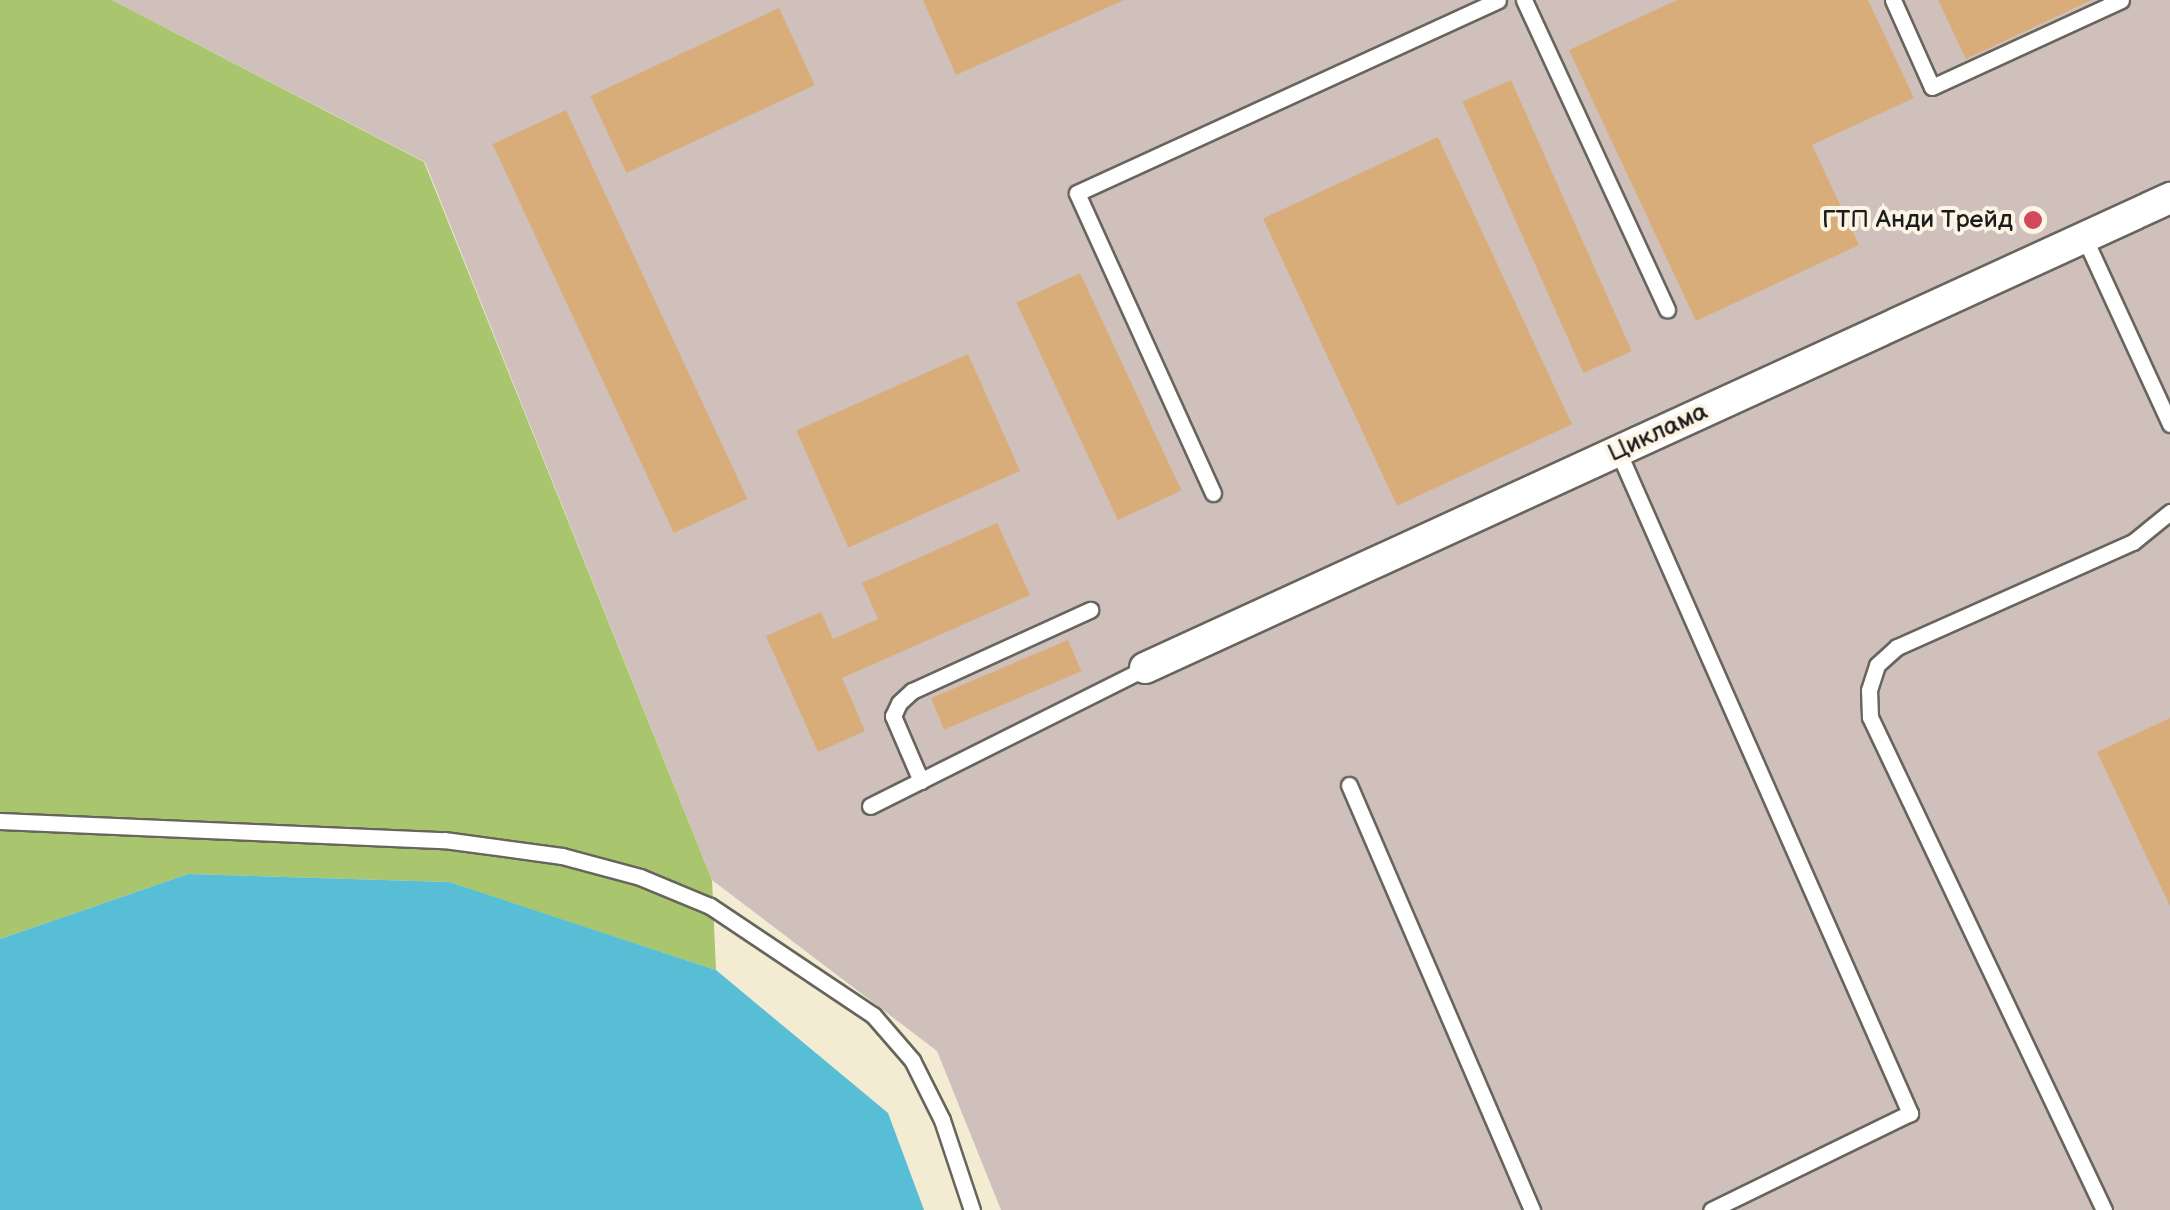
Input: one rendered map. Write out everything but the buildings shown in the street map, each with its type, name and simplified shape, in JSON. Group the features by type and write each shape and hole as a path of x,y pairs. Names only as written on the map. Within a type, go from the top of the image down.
{"street":[{"name":"Циклама","path":"1145,668 2170,198"}],"lane":[{"path":"1213,492 1077,193 1498,0"},
{"path":"1524,0 1666,310"},
{"path":"1893,0 1932,86 2121,0"},
{"path":"2084,238 2170,424"},
{"path":"1618,451 1910,1113 1711,1210"},
{"path":"2104,1210 1870,717 1869,690 1876,665 1897,647 2133,542 2170,512"},
{"path":"921,781 892,716 899,703 912,691 1090,610"},
{"path":"870,806 1145,668"},
{"path":"1350,785 1532,1210"},
{"path":"0,820 444,840 562,856 640,877 710,906 874,1015 912,1060 942,1120 972,1210"}],"shaded area":[{"path":"112,0 2170,0 2170,1210 1001,1210 937,1051 712,880 425,162"}],"green space":[{"path":"0,0 112,0 424,162 712,880 716,970 448,882 188,874 0,939"}],"water":[{"path":"188,874 449,882 716,970 888,1113 924,1210 0,1210 0,939"}],"place":[{"name":"ГТП Анди Трейд","path":"2033,220"}]}
